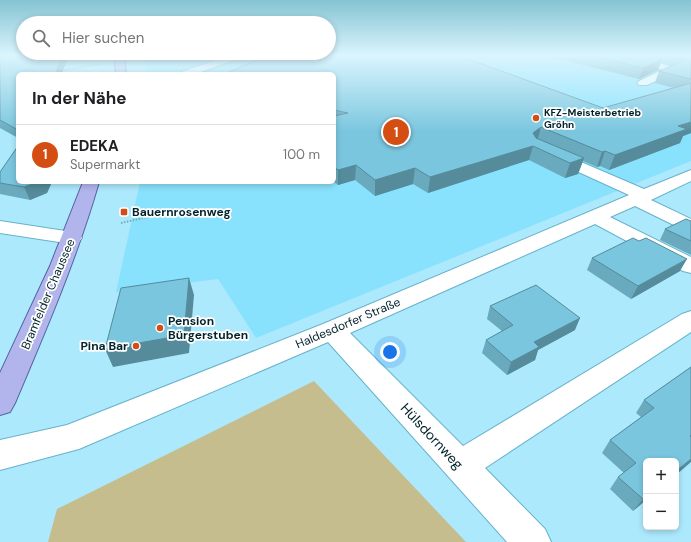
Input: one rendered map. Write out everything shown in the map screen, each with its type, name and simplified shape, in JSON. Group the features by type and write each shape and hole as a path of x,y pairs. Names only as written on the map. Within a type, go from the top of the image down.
{"main road":[{"name":"Bramfelder Chaussee","path":"0,403 22,358 80,219 90,184"}],"street":[{"path":"643,83 647,81"},
{"path":"538,148 640,198 691,226"},
{"name":"Haldesdorfer Straße","path":"0,455 68,439 332,330 691,175"},
{"path":"596,217 685,272"},
{"path":"0,227 72,238"},
{"path":"460,466 691,320"},
{"name":"Hülsdornweg","path":"332,330 532,542"}],"path":[{"path":"121,223 174,211"}],"shaded area":[{"path":"336,81 691,81 691,161 256,338 218,279 116,292 140,184 336,184"},
{"path":"314,381 466,542 48,542 57,509"}],"building":[{"path":"0,81 16,81 16,129 0,120"},
{"path":"336,81 530,81 603,108 691,83 691,122 678,126 687,129 615,155 605,151 602,152 541,127 533,133 536,138 584,158 570,163 533,146 430,177 415,168 375,180 356,165 338,170 336,168 336,116 348,113 336,110"},
{"path":"16,149 16,184 32,184 24,187 0,183 0,172"},
{"path":"686,219 691,221 691,241 665,229"},
{"path":"633,238 639,241 646,238 687,259 638,286 592,258"},
{"path":"189,278 184,335 105,349 121,288"},
{"path":"536,285 580,318 534,342 539,347 511,362 486,340 513,325 490,306"},
{"path":"691,367 691,459 679,469 679,458 643,458 643,499 618,477 636,463 610,440 654,408 644,400"}],"place":[{"name":"KFZ-Meisterbetrieb Gröhn","path":"536,118"},
{"name":"EDEKA","path":"396,132"},
{"name":"Bauernrosenweg","path":"124,212"},
{"name":"Pension Bürgerstuben","path":"160,328"},
{"name":"Pina Bar","path":"136,346"}]}
